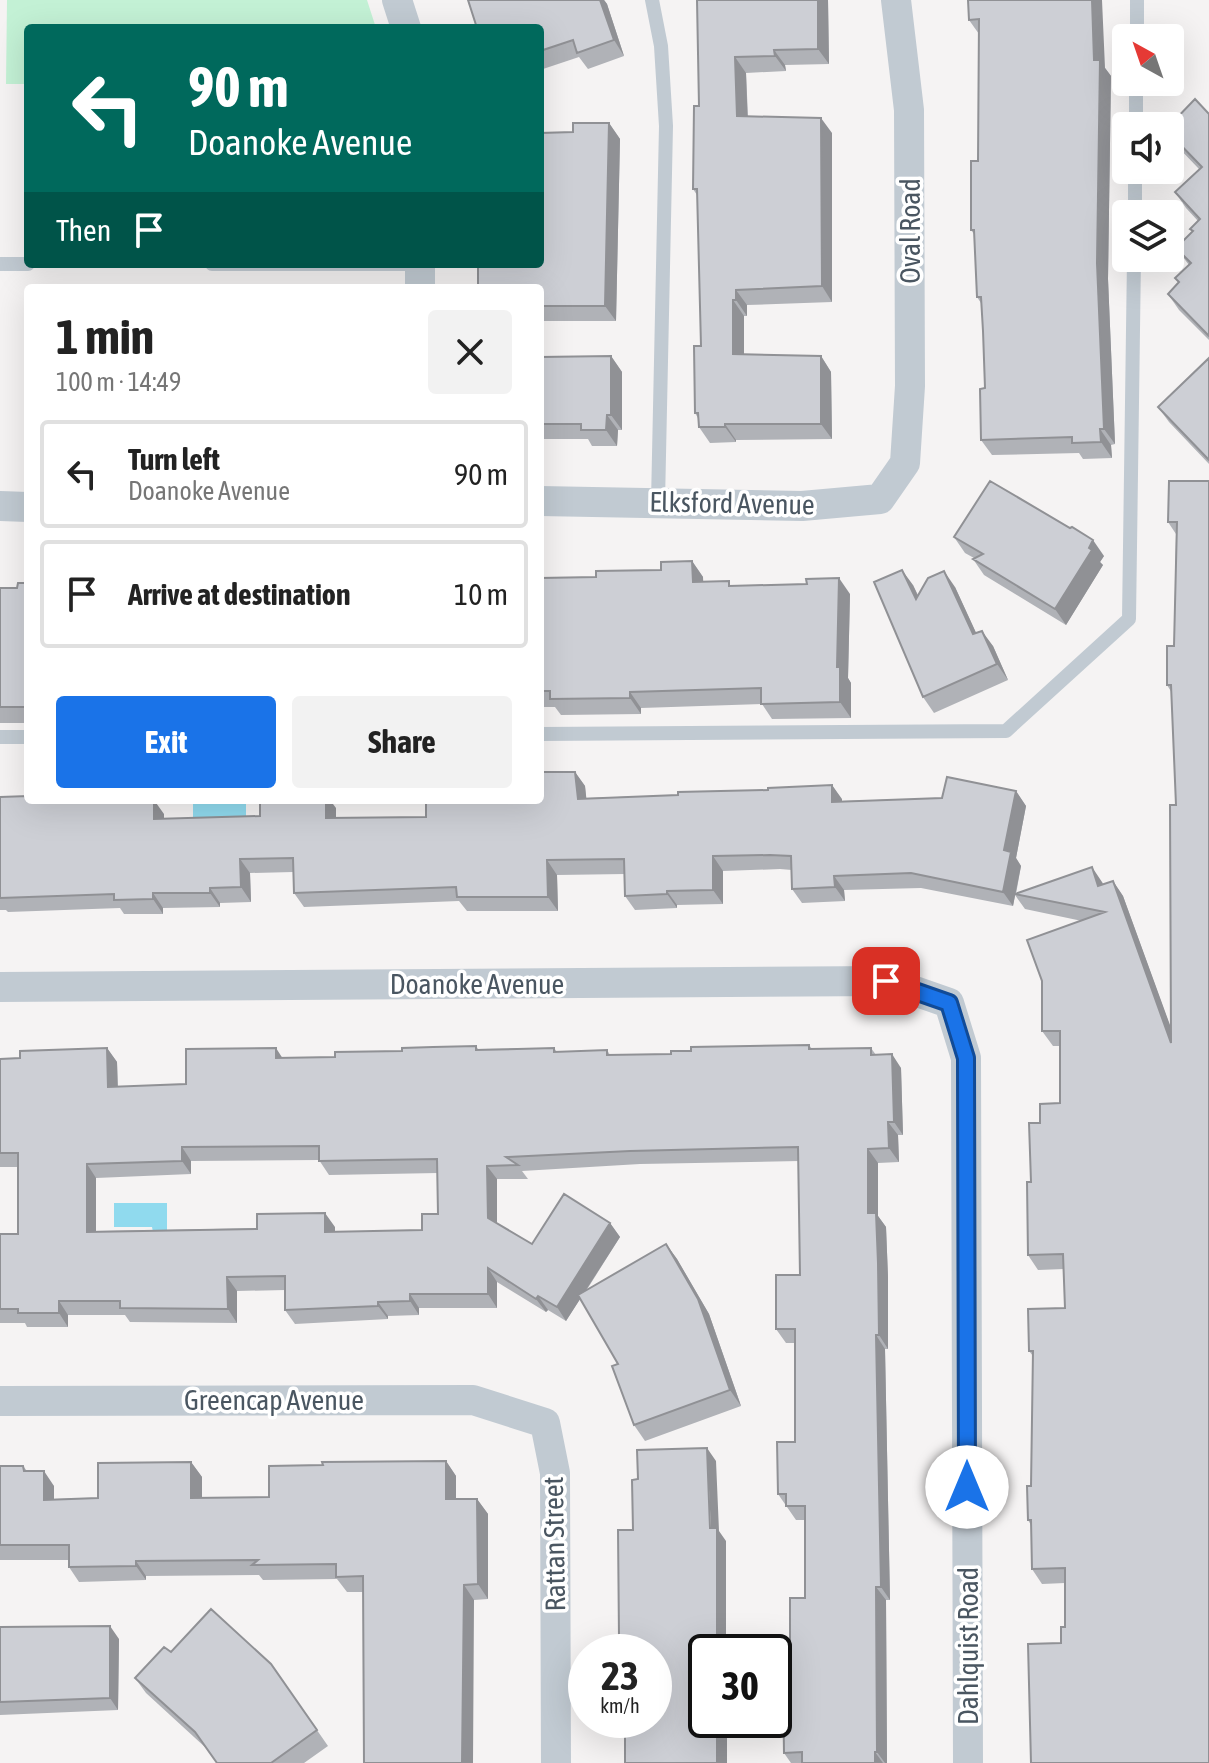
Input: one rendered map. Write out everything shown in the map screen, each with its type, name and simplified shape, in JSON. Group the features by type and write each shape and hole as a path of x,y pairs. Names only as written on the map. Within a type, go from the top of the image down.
{"street":[{"path":"397,0 405,24"},
{"name":"Oval Road","path":"896,0 909,110 910,386 905,463"},
{"name":"Elksford Avenue","path":"544,501 802,506 880,499 905,463"},
{"path":"0,506 24,507"},
{"name":"Doanoke Avenue","path":"0,987 886,981 949,1003"},
{"name":"Dahlquist Road","path":"949,1003 966,1058 968,1763"},
{"name":"Greencap Avenue","path":"0,1401 473,1400 545,1423"},
{"name":"Rattan Street","path":"545,1423 555,1473 556,1763"}],"lane":[{"path":"652,0 661,46 666,126 658,502"},
{"path":"1137,0 1137,24"},
{"path":"0,264 24,264"},
{"path":"544,734 1006,731 1129,619 1134,272"},
{"path":"0,737 24,737"}],"green space":[{"path":"7,0 367,0 375,24 24,24 24,84 6,84"}],"water":[{"path":"193,804 246,804 246,819 193,819"},
{"path":"114,1203 167,1203 167,1232 153,1232 152,1227 114,1227"}],"building":[{"path":"468,0 600,0 614,40 577,53 573,40 544,50 544,24 476,24"},
{"path":"697,0 818,0 818,49 774,50 775,56 735,57 737,116 821,118 822,286 736,290 736,300 733,300 733,354 821,356 821,424 699,427 698,413 695,413 694,346 701,346 697,189 693,189 694,106 699,106"},
{"path":"968,0 1092,0 1094,60 1100,60 1097,263 1104,429 1100,429 1101,442 1072,443 1072,437 981,440 980,389 985,388 983,331 981,297 977,297 974,230 971,230 971,161 978,161 979,19 969,20"},
{"path":"1195,99 1209,114 1209,336 1168,294 1179,282 1175,278 1191,263 1184,256 1184,240 1200,219 1175,192 1202,167 1184,148 1182,112"},
{"path":"573,123 609,123 605,306 544,306 544,284 478,284 478,268 544,268 544,133 573,132"},
{"path":"611,356 611,415 607,415 606,430 581,430 581,424 544,424 544,357"},
{"path":"1209,358 1209,460 1158,407"},
{"path":"990,481 1093,540 1089,548 1092,550 1055,609 973,559 983,554 954,537"},
{"path":"1169,481 1209,481 1209,1763 1031,1763 1028,1644 1061,1643 1061,1627 1065,1627 1065,1568 1032,1569 1027,1486 1031,1486 1033,1351 1029,1351 1028,1309 1065,1308 1063,1254 1028,1255 1027,1182 1031,1182 1029,1123 1040,1123 1040,1104 1060,1103 1060,1031 1042,1031 1042,981 1027,940 1105,912 1015,894 1092,867 1098,886 1113,881 1171,1043 1170,805 1176,805 1167,646 1174,646 1177,522 1168,522"},
{"path":"692,561 693,582 729,581 729,586 807,584 806,579 839,578 837,667 840,667 840,702 761,704 761,688 630,692 630,698 550,699 550,691 544,691 544,578 596,577 596,571 661,570 661,562"},
{"path":"902,570 916,599 928,578 944,571 973,634 982,631 997,664 923,697 874,582"},
{"path":"18,583 24,583 24,707 0,707 0,588 17,588"},
{"path":"544,772 575,772 578,799 832,785 832,802 942,798 947,777 1016,791 1004,850 1011,852 1003,892 911,873 834,876 835,887 792,889 791,856 770,855 713,856 713,890 667,891 667,894 625,896 624,859 547,860 548,897 457,897 456,887 294,893 293,858 240,859 241,887 210,888 210,893 153,893 153,899 114,900 114,894 0,898 0,797 24,796 24,804 154,804 154,819 260,816 260,804 326,804 326,818 426,817 426,804 544,804"},
{"path":"809,1045 809,1049 871,1048 871,1055 892,1054 894,1122 888,1122 889,1148 868,1149 868,1213 876,1213 879,1335 876,1335 881,1587 876,1587 875,1763 802,1763 802,1752 784,1753 784,1738 792,1738 790,1598 805,1598 805,1506 786,1506 786,1494 778,1494 777,1442 795,1442 795,1329 776,1329 776,1275 800,1275 798,1147 506,1157 518,1165 487,1166 488,1218 532,1244 564,1194 610,1223 557,1307 538,1296 536,1299 488,1268 488,1294 410,1294 410,1301 378,1302 378,1306 285,1310 285,1276 227,1277 228,1309 120,1308 120,1301 59,1301 59,1313 18,1313 18,1309 0,1309 0,1234 18,1234 18,1153 0,1153 0,1059 20,1058 20,1051 107,1048 108,1087 186,1084 186,1049 276,1048 276,1058 335,1057 335,1052 476,1046 476,1050 607,1050 607,1055 691,1051 691,1047","holes":["319,1146 319,1161 437,1159 438,1214 422,1214 422,1230 325,1232 325,1213 257,1214 257,1229 87,1232 87,1164 182,1161 182,1147"]},
{"path":"666,1244 698,1299 730,1390 634,1425 612,1366 618,1364 578,1295"},
{"path":"707,1448 710,1528 717,1528 717,1634 688,1634 688,1738 717,1738 717,1763 625,1763 625,1738 672,1738 672,1634 619,1634 618,1530 633,1530 632,1480 638,1479 637,1450"},
{"path":"446,1461 446,1499 477,1499 478,1584 464,1585 462,1763 364,1763 363,1576 336,1577 336,1564 252,1565 258,1560 136,1561 136,1566 69,1567 69,1545 0,1545 0,1466 23,1466 24,1471 44,1471 44,1500 98,1498 98,1463 191,1462 191,1498 269,1497 269,1466 323,1465 322,1462"},
{"path":"211,1609 271,1664 317,1730 271,1763 217,1763 195,1732 135,1678 164,1647 171,1652"},
{"path":"110,1626 110,1698 0,1702 0,1627"}],"route":[{"path":"886,981 949,1003 966,1058 967,1487"}]}
